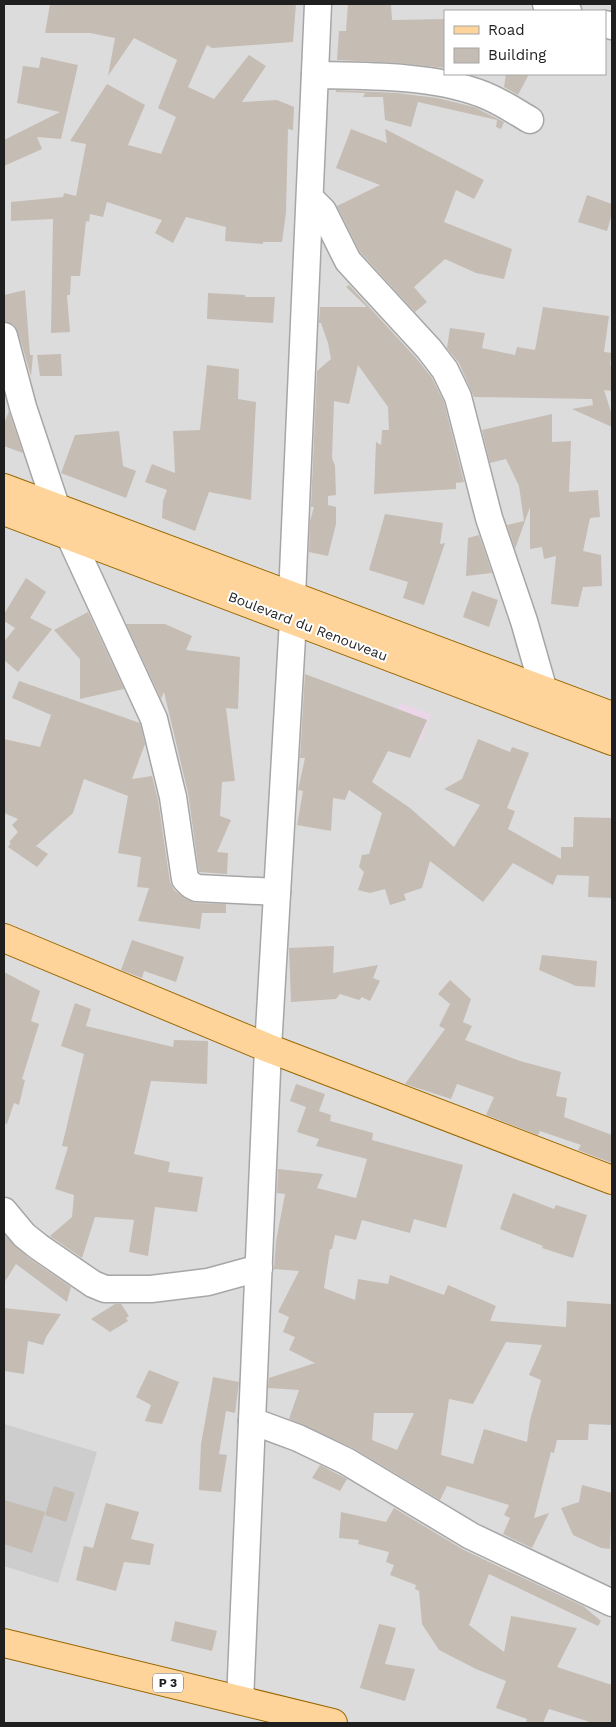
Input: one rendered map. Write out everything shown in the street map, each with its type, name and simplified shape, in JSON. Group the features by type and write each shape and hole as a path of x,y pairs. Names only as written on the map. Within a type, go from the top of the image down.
{"main road":[{"name":"Boulevard du Renouveau","path":"4,488 612,741"},
{"name":"Boulevard du Renouveau","path":"4,511 69,535 544,690 612,716"},
{"path":"4,938 268,1048 612,1180"},
{"name":"P 3","path":"4,1642 333,1723"}],"street":[{"path":"240,1701 268,1048 292,608 318,4"},
{"path":"546,4 565,10"},
{"path":"315,75 368,76 461,87 494,100 530,120"},
{"path":"310,198 322,212 348,261 429,349 445,370 458,397 489,518 524,621 544,690"},
{"path":"4,336 23,407 57,509"},
{"path":"69,535 154,719 173,797 182,871 186,879 191,886 197,888 277,892"},
{"path":"4,1211 24,1235 39,1247 93,1284 105,1289 151,1289 208,1282 259,1268"},
{"path":"252,1421 298,1438 346,1461 471,1536 612,1603"}],"shaded area":[{"path":"4,4 612,4 612,1723 4,1723"},
{"path":"400,703 431,714 421,742 389,730"},
{"path":"4,1424 97,1452 58,1583 4,1566"}],"building":[{"path":"50,4 296,4 293,42 212,48 207,45 188,87 214,99 249,55 266,66 242,102 277,100 294,107 293,130 288,129 286,213 282,242 263,242 263,244 225,241 226,227 186,217 173,243 155,233 162,220 107,202 103,217 90,214 89,222 86,221 80,276 71,276 70,295 67,295 70,332 51,333 53,219 11,221 11,202 63,197 64,193 76,196 86,144 70,141 107,84 145,105 128,145 161,154 176,117 158,108 177,60 134,38 108,76 115,38 90,33 45,33"},
{"path":"348,4 391,4 392,20 444,19 444,68 399,63 337,60 339,31 346,31"},
{"path":"41,57 78,65 61,139 37,137 42,149 4,166 4,140 60,112 17,103 23,66 39,68"},
{"path":"506,75 528,75 518,95 504,87"},
{"path":"336,90 397,93 437,98 474,107 504,122 501,129 496,127 497,120 418,102 411,127 385,120 383,97 363,97 365,93 336,92"},
{"path":"351,129 387,143 385,129 484,180 474,199 456,190 444,222 512,249 504,279 476,273 445,259 414,287 427,302 415,312 360,252 337,206 380,185 336,168"},
{"path":"587,195 612,204 612,214 607,231 578,222"},
{"path":"349,285 432,378 444,402 464,482 456,483 456,489 374,494 376,442 381,445 382,430 389,430 388,407 358,365 349,404 334,401 332,458 335,466 336,495 328,496 328,505 336,507 336,524 328,556 309,552 310,521 314,507 311,507 317,371 331,359 328,343 321,323 319,323 320,307 367,307 346,287"},
{"path":"25,290 30,355 33,355 31,376 18,332 14,325 4,321 4,295"},
{"path":"208,293 245,295 245,297 275,297 273,323 207,319"},
{"path":"543,307 609,316 604,352 612,353 610,365 612,366 612,391 604,390 612,415 612,427 572,409 593,405 592,399 474,397 459,363 447,348 450,328 485,333 482,348 515,355 517,347 535,350"},
{"path":"61,354 62,376 40,376 37,355"},
{"path":"207,365 239,369 238,399 256,402 251,500 209,492 195,531 162,518 163,501 167,490 145,482 152,464 175,473 173,431 200,430"},
{"path":"9,411 23,453 4,446 4,424"},
{"path":"552,414 552,442 571,441 569,492 598,490 600,517 590,518 583,551 601,555 602,586 583,587 578,607 551,604 556,556 544,559 542,547 530,549 530,507 515,549 507,525 524,521 519,486 506,459 490,463 482,430"},
{"path":"119,431 123,466 136,471 126,498 61,473 75,435"},
{"path":"385,514 443,523 440,544 445,543 424,605 403,598 408,582 369,570"},
{"path":"479,535 492,573 466,576 468,538"},
{"path":"26,578 46,592 30,618 52,629 18,672 4,660 4,642 15,628 4,621 4,614"},
{"path":"472,591 498,600 489,627 463,617"},
{"path":"88,612 124,689 80,699 80,659 54,630"},
{"path":"126,624 165,624 192,636 186,650 240,657 238,709 226,708 235,781 222,782 220,816 231,820 217,852 228,853 227,874 199,872 188,793 164,692 161,699"},
{"path":"305,674 427,720 410,758 388,751 372,782 410,808 454,847 480,805 444,789 462,779 478,739 510,752 512,747 529,753 507,808 515,811 508,829 561,859 561,847 573,847 574,817 612,818 612,898 588,897 589,876 557,875 553,885 513,863 483,902 430,861 422,888 404,894 406,900 390,905 385,889 370,893 358,890 364,872 359,867 362,855 369,854 382,813 349,790 345,800 333,798 331,831 297,825 303,791 298,790 305,758 300,758"},
{"path":"19,681 140,723 145,744 132,779 152,776 158,800 170,882 174,890 184,898 196,903 226,904 226,913 202,913 200,929 138,921 149,888 137,887 141,857 118,853 128,796 84,779 73,813 36,846 48,854 37,867 8,847 11,843 9,842 18,832 12,825 18,819 4,813 4,739 40,747 51,715 12,698"},
{"path":"132,940 184,957 176,982 144,971 142,978 121,970"},
{"path":"334,946 333,973 378,965 373,978 380,981 370,1001 362,997 359,1000 340,994 336,999 291,1002 289,948"},
{"path":"542,955 597,961 595,987 576,986 539,970"},
{"path":"4,972 40,991 31,1021 39,1024 22,1079 25,1080 19,1105 14,1103 7,1124 4,1123"},
{"path":"450,980 471,999 463,1022 472,1026 465,1040 520,1061 561,1072 556,1096 567,1098 564,1117 612,1135 612,1163 578,1150 581,1145 540,1131 538,1135 486,1115 494,1097 457,1084 451,1099 405,1084 445,1029 439,1026 450,1004 438,994"},
{"path":"75,1003 91,1009 86,1026 173,1047 174,1040 208,1041 207,1084 151,1081 134,1154 170,1162 168,1172 203,1177 197,1212 155,1207 148,1256 129,1252 134,1220 95,1217 82,1258 50,1236 72,1217 74,1195 55,1189 68,1147 62,1146 84,1054 61,1046"},
{"path":"296,1084 325,1094 319,1111 331,1115 330,1121 373,1133 372,1140 463,1165 446,1228 414,1219 410,1233 362,1220 356,1240 335,1235 332,1249 330,1249 324,1288 355,1300 358,1279 388,1284 390,1275 444,1295 448,1285 496,1306 490,1321 566,1327 567,1301 612,1304 612,1425 589,1424 588,1440 557,1440 554,1453 551,1452 534,1518 549,1513 532,1548 503,1534 510,1518 504,1515 509,1505 447,1486 440,1500 353,1448 289,1419 299,1390 268,1388 269,1378 315,1363 289,1350 295,1337 283,1332 289,1317 278,1312 299,1271 274,1269 276,1241 285,1194 277,1193 278,1169 323,1174 317,1188 356,1198 367,1159 316,1146 319,1139 297,1132 306,1107 290,1101","holes":["506,1342 542,1345 529,1375 541,1380 530,1420 527,1442 484,1429 473,1464 441,1455 449,1399 473,1404","374,1413 414,1413 397,1450 372,1440"]},
{"path":"513,1193 554,1209 556,1205 587,1215 573,1258 542,1248 543,1246 500,1229"},
{"path":"4,1234 30,1259 71,1287 67,1302 16,1264 4,1283"},
{"path":"115,1304 121,1304 129,1316 126,1318 128,1321 110,1332 91,1319"},
{"path":"4,1308 61,1314 43,1345 28,1341 24,1374 4,1371"},
{"path":"149,1370 179,1382 162,1424 145,1421 151,1405 136,1397"},
{"path":"213,1377 239,1382 235,1413 226,1411 219,1454 227,1455 221,1492 199,1490 201,1444"},
{"path":"320,1465 347,1479 340,1491 312,1478"},
{"path":"582,1485 612,1493 610,1549 601,1548 573,1535 561,1508 579,1502"},
{"path":"54,1486 75,1493 66,1522 45,1515"},
{"path":"4,1500 45,1512 32,1553 4,1544"},
{"path":"106,1503 139,1512 131,1539 154,1544 150,1565 124,1562 116,1591 76,1580 84,1546 93,1548"},
{"path":"394,1508 464,1550 583,1606 601,1621 598,1626 489,1574 469,1625 504,1652 511,1616 577,1628 557,1667 612,1685 612,1723 593,1723 549,1709 543,1723 526,1723 527,1719 496,1708 506,1681 476,1669 439,1650 422,1624 419,1591 415,1589 416,1585 390,1575 394,1565 386,1562 389,1552 358,1544 359,1540 339,1538 341,1512 386,1522"},
{"path":"175,1621 217,1631 212,1651 171,1641"},
{"path":"379,1624 396,1628 385,1664 415,1669 405,1701 360,1688"}]}
